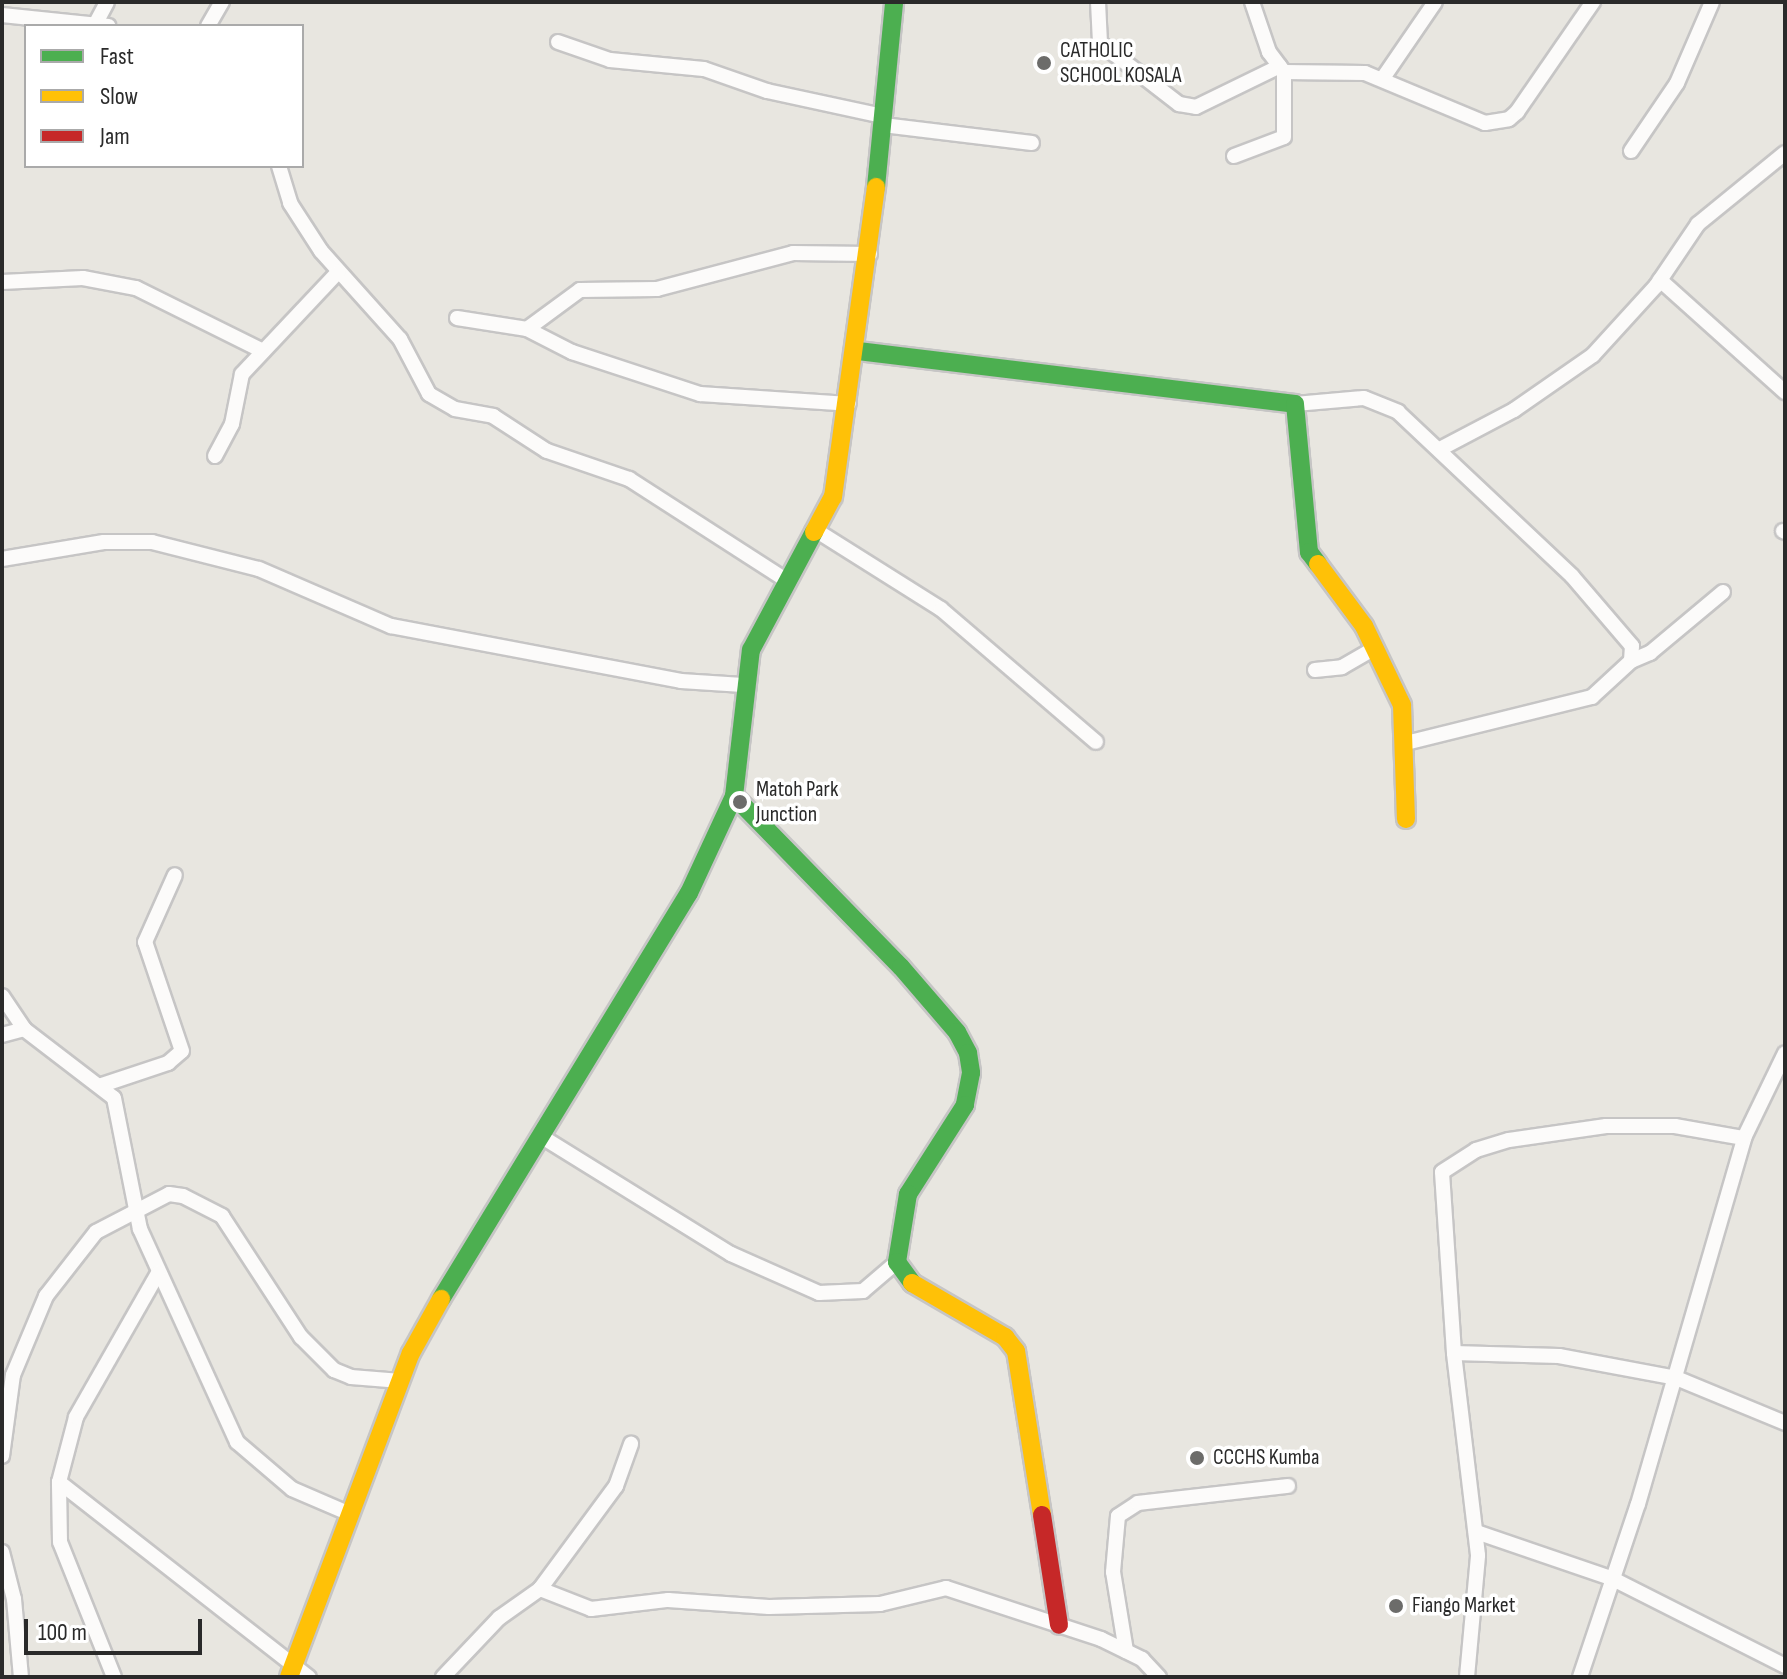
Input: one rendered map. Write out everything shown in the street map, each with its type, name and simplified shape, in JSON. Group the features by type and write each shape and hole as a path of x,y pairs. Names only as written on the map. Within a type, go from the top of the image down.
{"street":[{"path":"2,15 103,24 107,2"},
{"path":"209,24 222,2"},
{"path":"290,1671 401,1381 482,1224 689,893 734,796 743,685 762,624 789,582 833,497 858,351 870,254 894,2"},
{"path":"1098,2 1100,43 1179,104 1196,107 1282,69 1343,70 1383,78 1469,120 1485,123 1509,119 1593,2"},
{"path":"1234,156 1284,137 1282,69 1269,52 1252,2"},
{"path":"1383,78 1435,2"},
{"path":"1631,151 1677,83 1712,2"},
{"path":"558,42 610,60 704,69 767,91 883,120 1032,143"},
{"path":"1440,449 1495,421 1581,364 1660,280 1698,224 1785,153"},
{"path":"280,168 290,203 338,272 400,339 429,394 455,409 493,416 547,451 629,479 789,582"},
{"path":"527,329 580,290 657,289 793,253 870,254"},
{"path":"215,456 232,424 242,374 338,272"},
{"path":"2,282 83,278 136,288 263,351"},
{"path":"1660,280 1785,392"},
{"path":"457,318 527,329 572,352 700,394 849,404"},
{"path":"858,351 1295,404 1364,398 1398,412 1572,576 1627,638 1631,661"},
{"path":"1295,404 1309,552 1375,648 1402,705 1406,743 1406,819"},
{"path":"817,531 941,609 1096,742"},
{"path":"2,559 104,542 152,542 259,569 391,626 681,681 743,685"},
{"path":"1406,743 1576,703 1612,681 1631,661 1650,653 1723,592"},
{"path":"1315,670 1342,667 1375,648"},
{"path":"539,1135 731,1254 819,1293 863,1291 897,1262 908,1194 965,1105 971,1073 968,1053 901,967 734,796"},
{"path":"102,1085 168,1063 182,1051 145,942 175,875"},
{"path":"2,996 24,1029 102,1085 119,1115 134,1209 158,1273 237,1442 292,1489 350,1514"},
{"path":"2,1035 24,1029"},
{"path":"1580,1677 1676,1378 1744,1138 1785,1053"},
{"path":"1467,1677 1476,1532 1454,1353 1440,1182 1446,1165 1509,1140 1606,1126 1675,1126 1744,1138"},
{"path":"2,1456 13,1375 46,1296 88,1239 134,1209 169,1194 183,1196 222,1216 313,1352 351,1377 401,1381"},
{"path":"897,1262 910,1282 1005,1337 1016,1351 1059,1625"},
{"path":"114,1677 60,1542 59,1482 76,1417 158,1273"},
{"path":"1454,1353 1559,1356 1676,1378 1785,1423"},
{"path":"443,1677 499,1618 540,1589 616,1486 631,1444"},
{"path":"59,1482 290,1671 309,1677"},
{"path":"1126,1651 1113,1572 1118,1516 1138,1503 1288,1486"},
{"path":"1476,1532 1613,1579 1785,1666"},
{"path":"2,1552 14,1599 21,1677"},
{"path":"540,1589 591,1609 668,1600 769,1607 880,1604 946,1588 1059,1625 1126,1651 1159,1677"}],"traffic: fast":[{"path":"876,187 894,2"},
{"path":"858,351 1295,404 1309,552 1318,564"},
{"path":"441,1299 689,893 734,796 751,650 814,532"},
{"path":"734,796 901,967 957,1032 968,1053 971,1073 965,1105 908,1194 897,1262 912,1283"}],"traffic: slow":[{"path":"814,532 833,497 876,187"},
{"path":"1318,564 1364,626 1402,705 1406,819"},
{"path":"912,1283 1005,1337 1016,1351 1042,1515"},
{"path":"289,1677 411,1353 441,1299"}],"traffic: jam":[{"path":"1042,1515 1059,1625"}],"place":[{"name":"CATHOLIC SCHOOL KOSALA","path":"1044,63"},
{"name":"Matoh Park Junction","path":"740,802"},
{"name":"CCCHS Kumba","path":"1197,1458"},
{"name":"Fiango Market","path":"1396,1606"}]}
